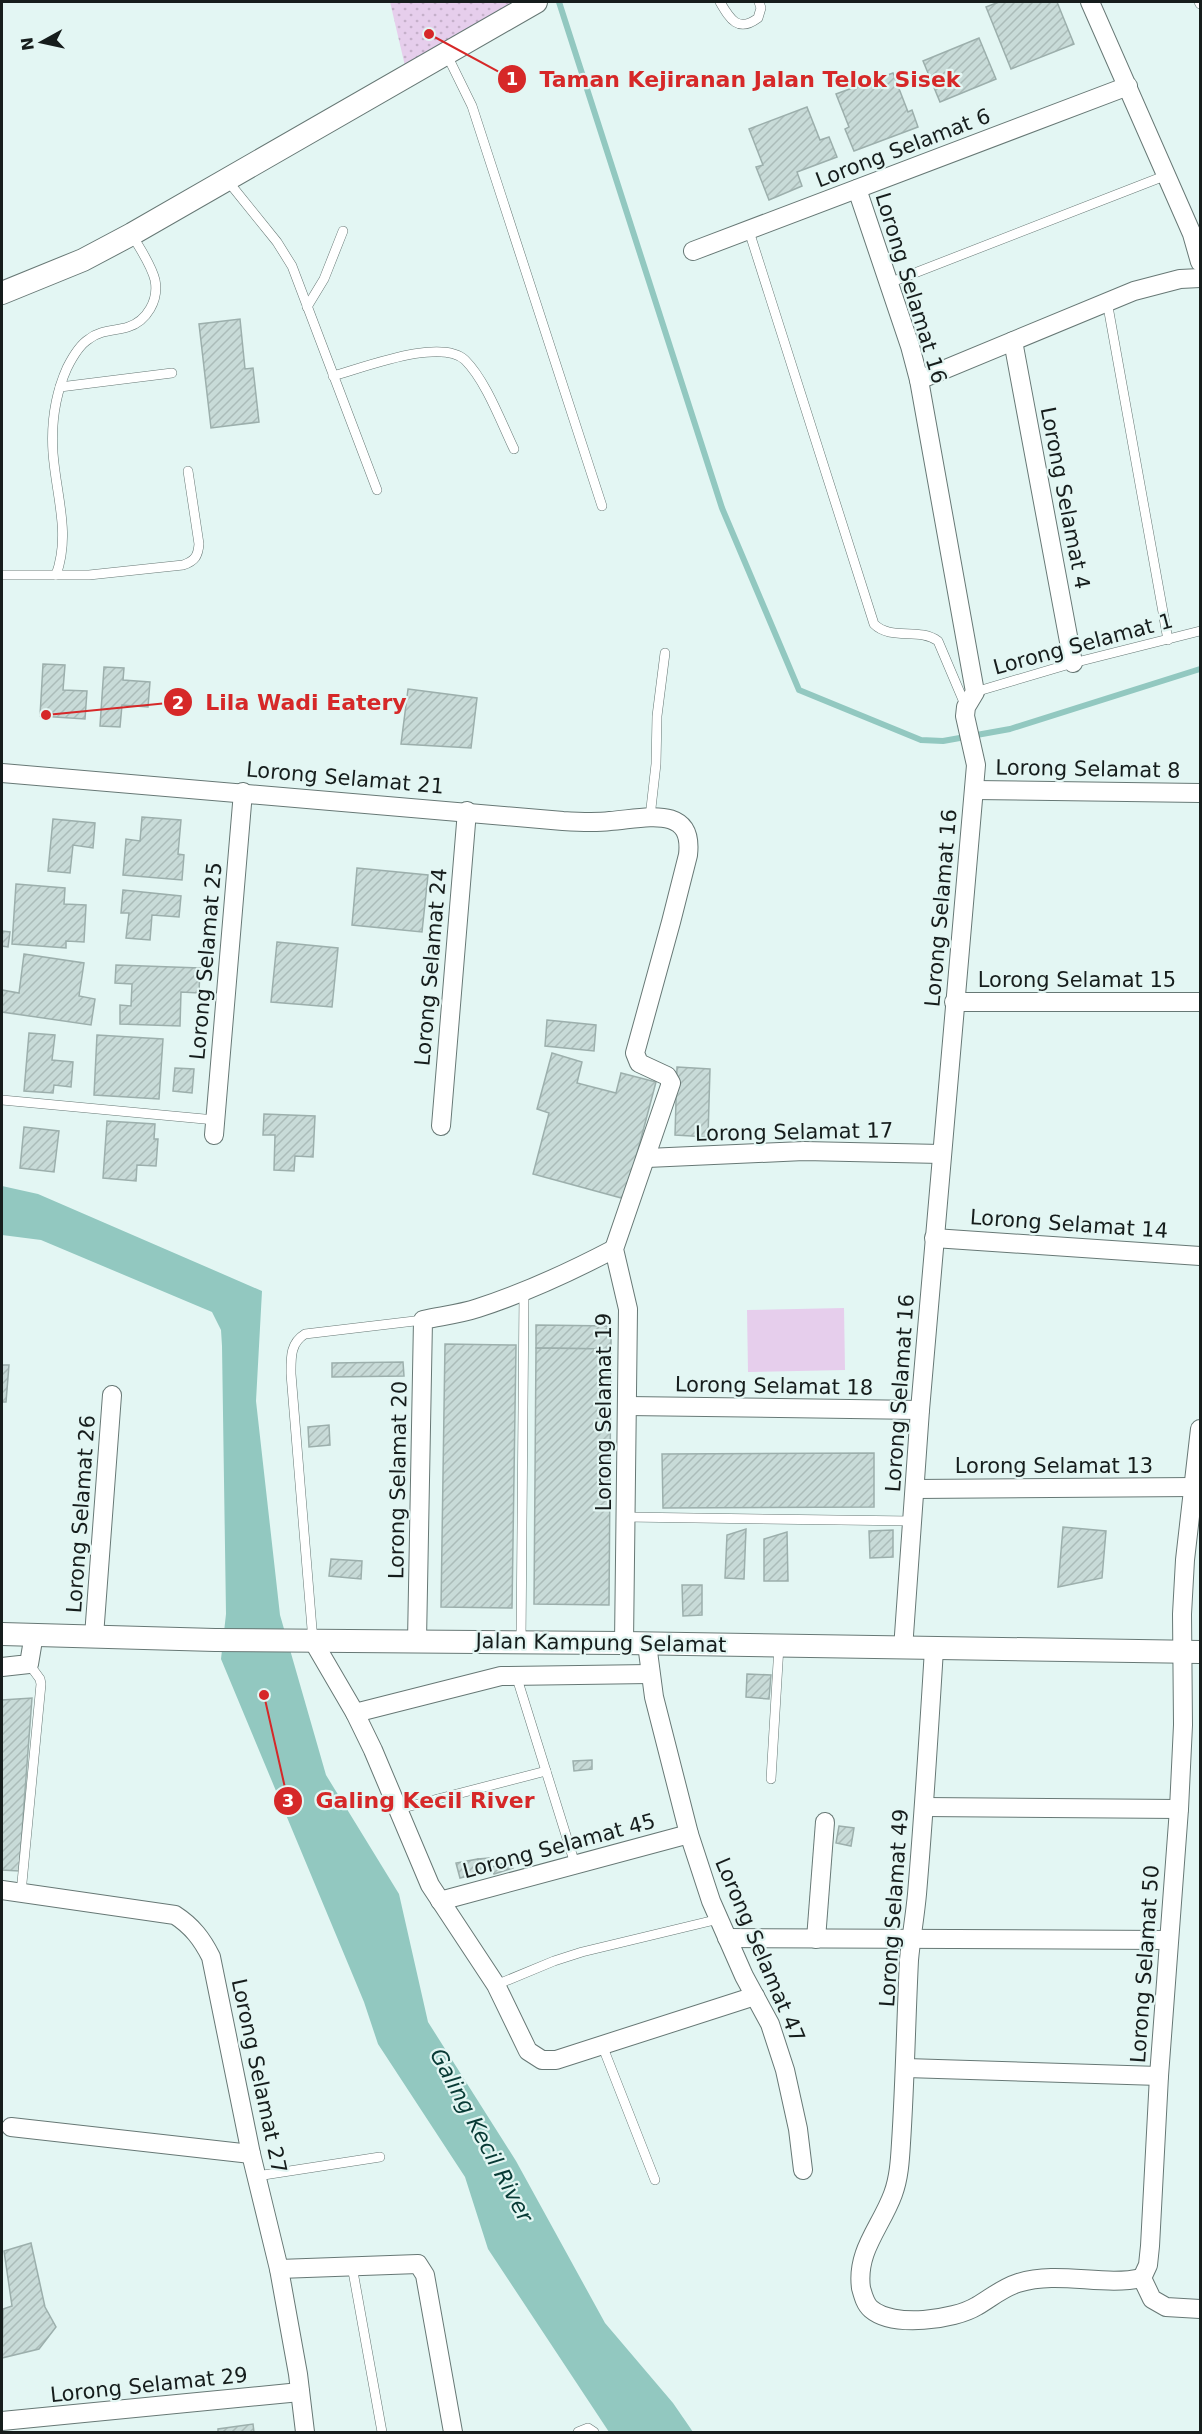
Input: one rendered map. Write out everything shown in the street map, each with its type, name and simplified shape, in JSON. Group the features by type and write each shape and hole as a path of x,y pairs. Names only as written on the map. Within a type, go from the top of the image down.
{"street":[{"path":"2,293 83,260 132,234 536,2"},
{"path":"1090,2 1192,234 1200,262"},
{"name":"Lorong Selamat 6","path":"693,251 1128,86"},
{"name":"Lorong Selamat 16","path":"856,189 910,346 919,380 976,765 934,1238 903,1649"},
{"path":"919,380 1107,301 1154,285 1200,278"},
{"name":"Lorong Selamat 4","path":"1013,340 1073,663"},
{"name":"Lorong Selamat 21","path":"2,773 595,823 665,817 682,825 689,843 688,855 635,1053 639,1064 667,1076 671,1083 647,1158"},
{"name":"Lorong Selamat 8","path":"974,790 1200,793"},
{"name":"Lorong Selamat 25","path":"214,1127 243,792"},
{"name":"Lorong Selamat 24","path":"441,1126 466,812"},
{"name":"Lorong Selamat 15","path":"954,1002 1200,1002"},
{"name":"Lorong Selamat 17","path":"647,1158 804,1151 941,1154"},
{"path":"423,1320 476,1309 524,1292 554,1280 614,1249 647,1158"},
{"name":"Lorong Selamat 14","path":"934,1238 1200,1256"},
{"name":"Lorong Selamat 19","path":"614,1249 628,1309 624,1643"},
{"name":"Lorong Selamat 20","path":"417,1641 423,1320"},
{"name":"Lorong Selamat 26","path":"94,1636 112,1395"},
{"name":"Lorong Selamat 18","path":"627,1406 920,1410"},
{"name":"Lorong Selamat 50","path":"1142,2278 1148,2265 1150,2246 1168,1940 1184,1725 1192,1652 1185,1560 1199,1462 1200,1429"},
{"name":"Lorong Selamat 13","path":"915,1489 1194,1487"},
{"name":"Jalan Kampung Selamat","path":"2,1634 215,1640 624,1643 1192,1652"},
{"path":"2,1667 29,1664 34,1634"},
{"path":"313,1641 356,1713 399,1809 422,1868 440,1901 496,1985 528,2051 542,2060 556,2060 755,1996"},
{"name":"Lorong Selamat 47","path":"647,1644 654,1697 689,1834 727,1938 770,2024 785,2070 798,2129 803,2170"},
{"name":"Lorong Selamat 49","path":"934,1649 924,1807 909,1958 906,2068 899,2170 885,2213 868,2241 861,2261 860,2279 863,2296 870,2308 896,2320 943,2317 962,2313 978,2306 996,2292 1017,2283 1036,2279 1128,2281 1142,2278"},
{"path":"356,1713 482,1680 516,1675 650,1674"},
{"path":"924,1807 1179,1809"},
{"path":"816,1939 825,1822"},
{"name":"Lorong Selamat 45","path":"440,1901 689,1834"},
{"name":"Lorong Selamat 27","path":"2,1890 175,1915 190,1925 203,1941 211,1958 251,2154 279,2269 305,2433"},
{"path":"727,1938 1168,1940"},
{"path":"906,2068 1159,2076"},
{"path":"11,2127 251,2154"},
{"path":"279,2269 418,2264 423,2269 453,2433"},
{"path":"1142,2278 1152,2299 1166,2307 1200,2309"},
{"name":"Lorong Selamat 29","path":"2,2421 300,2392"}],"lane":[{"path":"720,2 737,23 745,25 758,18 761,8 759,2"},
{"path":"446,53 472,106 602,506"},
{"path":"889,283 1167,175"},
{"path":"227,180 292,266 377,490"},
{"path":"307,307 324,279 343,231"},
{"path":"749,231 874,624 880,631 924,634 938,641 969,708"},
{"path":"56,575 64,546 64,529 52,444 54,409 60,387 72,359 88,339 142,321 151,309 155,295 155,280 132,234"},
{"path":"1107,301 1168,640"},
{"path":"333,376 425,351 445,351 464,359 480,380 514,449"},
{"path":"60,387 172,372"},
{"path":"2,575 132,571 192,562 198,554 199,544 188,471"},
{"name":"Lorong Selamat 1","path":"969,708 1073,663 1200,631"},
{"path":"650,817 656,774 657,716 665,654"},
{"path":"2,1100 214,1127"},
{"path":"521,1642 524,1292"},
{"path":"313,1641 291,1374 293,1345 305,1334 423,1320"},
{"path":"626,1517 912,1521"},
{"path":"771,1779 779,1646"},
{"path":"21,1893 41,1684 29,1664"},
{"path":"516,1675 575,1864"},
{"path":"399,1809 546,1771"},
{"path":"496,1985 582,1952 719,1919"},
{"path":"602,2045 655,2180"},
{"path":"257,2176 380,2157"},
{"path":"352,2266 382,2433"},
{"path":"578,2433 588,2428 594,2433"}],"shaded area":[{"path":"390,2 515,2 405,66"},
{"path":"844,1308 845,1370 748,1372 747,1310"}],"water":[{"path":"2,1186 38,1194 262,1291 256,1401 280,1615 326,1775 399,1894 428,2022 516,2161 605,2323 673,2403 693,2432 609,2432 488,2249 465,2177 378,2044 364,2002 221,1659 226,1614 222,1346 221,1330 212,1312 41,1240 2,1235"}],"building":[{"path":"999,2 1057,2 1074,44 1011,69 986,7"},
{"path":"979,38 996,79 940,102 923,61"},
{"path":"893,73 908,112 912,110 918,127 854,151 845,129 849,127 836,94"},
{"path":"807,107 820,140 829,137 837,157 797,172 802,186 769,200 756,167 763,165 749,129"},
{"path":"240,319 245,369 253,368 259,422 211,428 199,324"},
{"path":"43,664 65,665 63,690 87,691 85,719 40,716"},
{"path":"104,667 124,668 123,680 150,682 148,707 122,705 120,727 100,726"},
{"path":"408,689 477,698 471,748 401,744"},
{"path":"142,817 181,820 178,854 184,855 182,880 123,875 126,839 140,841"},
{"path":"53,819 95,823 93,848 73,845 70,873 48,871"},
{"path":"357,868 428,875 422,932 352,925"},
{"path":"16,884 65,888 64,904 86,905 84,942 66,941 66,948 12,944"},
{"path":"123,890 181,896 179,917 152,915 150,940 126,938 129,913 121,913"},
{"path":"2,931 10,932 8,947 2,946"},
{"path":"277,942 338,948 332,1007 271,1002"},
{"path":"24,954 84,963 79,996 95,999 91,1025 2,1012 2,990 19,993"},
{"path":"116,965 200,968 199,993 181,992 180,1026 120,1024 120,1005 131,1006 132,984 115,983"},
{"path":"547,1020 596,1025 594,1051 545,1046"},
{"path":"29,1033 55,1035 52,1060 73,1062 71,1087 54,1085 53,1093 24,1091"},
{"path":"97,1035 163,1039 159,1099 94,1095"},
{"path":"552,1053 582,1062 577,1083 616,1093 621,1073 656,1082 625,1199 533,1174 549,1113 537,1109"},
{"path":"677,1067 710,1069 708,1137 675,1135"},
{"path":"175,1068 194,1069 192,1093 173,1091"},
{"path":"264,1114 315,1116 313,1157 295,1156 294,1171 274,1170 275,1135 263,1135"},
{"path":"107,1121 155,1124 154,1139 158,1139 156,1166 137,1165 136,1181 103,1178"},
{"path":"24,1127 59,1131 54,1172 20,1168"},
{"path":"536,1325 611,1326 611,1349 536,1348"},
{"path":"445,1344 516,1345 512,1608 441,1607"},
{"path":"536,1348 611,1349 609,1605 534,1604"},
{"path":"403,1362 404,1376 332,1377 332,1363"},
{"path":"2,1365 9,1365 6,1402 2,1402"},
{"path":"329,1425 330,1445 309,1447 308,1427"},
{"path":"874,1453 874,1507 663,1508 662,1454"},
{"path":"1063,1527 1106,1531 1102,1578 1058,1587"},
{"path":"746,1529 744,1579 725,1578 727,1535"},
{"path":"893,1530 893,1557 870,1558 869,1531"},
{"path":"787,1532 788,1581 764,1581 764,1539"},
{"path":"331,1559 362,1561 361,1579 329,1576"},
{"path":"682,1585 702,1585 702,1615 683,1616"},
{"path":"747,1674 771,1675 769,1699 746,1697"},
{"path":"32,1698 19,1871 2,1870 2,1700"},
{"path":"592,1760 592,1769 574,1771 573,1761"},
{"path":"839,1826 854,1828 851,1846 836,1843"},
{"path":"489,1858 492,1867 480,1873 478,1859"},
{"path":"478,1859 480,1873 460,1878 456,1863"},
{"path":"511,1861 513,1868 494,1874 492,1867"},
{"path":"31,2243 45,2307 56,2327 39,2349 2,2358 3,2309 12,2306 4,2251"},
{"path":"253,2424 254,2432 218,2432 218,2429"}],"waterway":[{"path":"559,2 722,508 799,690 921,740 943,741 1010,729 1200,669"}],"place":[{"name":"Taman Kejiranan Jalan Telok Sisek","path":"429,34"},
{"name":"Lila Wadi Eatery","path":"46,715"},
{"name":"Galing Kecil River","path":"264,1695"}]}
